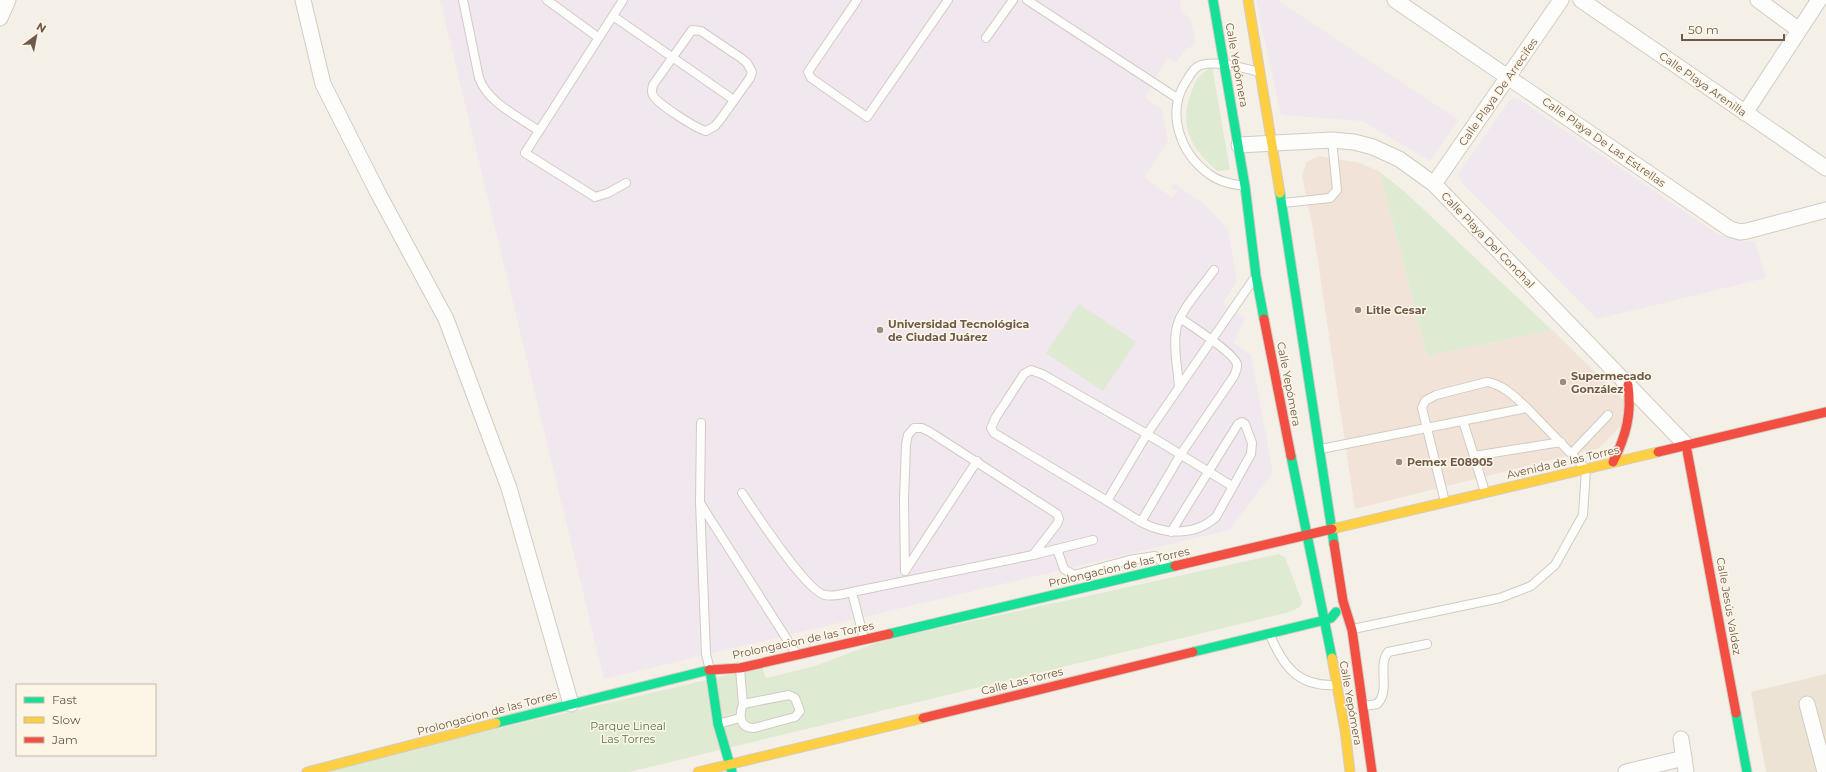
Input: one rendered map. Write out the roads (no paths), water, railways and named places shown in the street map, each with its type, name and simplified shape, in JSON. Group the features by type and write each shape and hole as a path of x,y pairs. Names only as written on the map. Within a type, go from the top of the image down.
{"main road":[{"name":"Calle Yepómera","path":"1213,0 1226,65 1239,145 1256,276 1306,535 1325,620 1345,730 1350,772"},
{"name":"Calle Yepómera","path":"1248,0 1262,72 1344,601 1352,630 1372,772"},
{"path":"1613,462 1621,447 1629,424 1631,401 1628,385"},
{"name":"Avenida de las Torres","path":"1306,535 1826,412"},
{"name":"Calle Jesús Valdez","path":"1686,445 1747,772"},
{"name":"Prolongacion de las Torres","path":"307,772 710,670 740,668 797,656 1306,535"},
{"name":"Calle Las Torres","path":"698,772 731,768 1325,620 1336,613 1344,601"},
{"path":"710,670 718,724 731,768"}],"street":[{"path":"0,18 8,0"},
{"path":"303,0 323,84 378,193 446,319 509,488 571,704"},
{"name":"Calle Playa De Las Estrellas","path":"1396,0 1735,231 1747,231 1826,210"},
{"name":"Calle Playa De Arrecifes","path":"1434,184 1561,0"},
{"name":"Calle Playa Arenilla","path":"1581,0 1826,168"},
{"path":"1758,0 1799,30"},
{"path":"1745,113 1819,0"},
{"name":"Calle Playa Del Conchal","path":"1239,145 1332,140 1354,142 1373,147 1399,159 1434,184 1686,445"},
{"path":"1807,704 1820,727 1825,772"},
{"path":"1626,772 1685,765 1681,739"}],"lane":[{"path":"463,0 479,78 483,89 494,100 539,131"},
{"path":"547,0 599,38"},
{"path":"623,0 525,153 595,197 608,193 626,183"},
{"path":"857,0 808,72 811,78 866,117 948,0"},
{"path":"986,38 1013,0"},
{"path":"1027,0 1177,98"},
{"path":"613,16 734,100"},
{"path":"695,30 701,32 747,62 752,72 750,78 734,100 720,120 706,131 696,128 656,99 653,95 653,86 689,32 695,30"},
{"path":"1245,186 1232,184 1210,175 1196,163 1186,150 1180,135 1177,118 1177,98 1184,84 1197,67 1202,65 1226,65 1262,72"},
{"path":"1282,203 1330,198 1335,194 1337,190 1332,140"},
{"path":"1179,387 1175,342 1176,329 1180,318 1214,270"},
{"path":"1107,501 1147,434 1256,276"},
{"path":"1141,522 1181,454 1234,376 1237,367 1235,358 1180,318"},
{"path":"1171,532 1208,471 1238,424 1242,422 1245,424 1252,448 1251,454 1216,516 1208,524 1197,529 1171,532 1153,528 994,433 991,428 996,417 1024,374 1031,370 1044,375 1181,454 1208,471 1232,486"},
{"path":"1352,630 1500,598 1531,586 1555,565 1582,515 1586,469 1527,408 1504,389 1494,384 1481,383 1429,398 1425,401 1422,408 1445,502"},
{"path":"1321,449 1527,408"},
{"path":"1572,453 1608,416"},
{"path":"1464,421 1486,493"},
{"path":"701,423 700,502 706,654 710,670"},
{"path":"905,571 904,500 908,435 914,428 922,428 1057,514 1059,519 1057,524 1033,555"},
{"path":"1474,456 1561,442"},
{"path":"897,583 976,461"},
{"path":"742,493 800,572 816,591 824,595 834,596 1033,555 1093,540"},
{"path":"700,502 797,656"},
{"path":"1057,549 1064,569 1074,575 1129,560 1155,556 1170,567"},
{"path":"852,592 864,640"},
{"path":"1270,634 1278,656 1288,668 1309,681 1323,686 1337,685"},
{"path":"1363,706 1378,704 1381,701 1383,696 1384,660 1388,652 1427,644"},
{"path":"740,668 743,704 740,718 745,726 754,728 795,717 800,711 795,698 789,695 743,704"},
{"path":"718,724 740,718"}],"place":[{"name":"Litle Cesar","path":"1358,310"},
{"name":"Universidad Tecnológica de Ciudad Juárez","path":"880,330"},
{"name":"Supermecado González","path":"1563,382"},
{"name":"Pemex E08905","path":"1399,462"}],"park label":[{"name":"Parque Lineal Las Torres","path":"628,732"}]}
